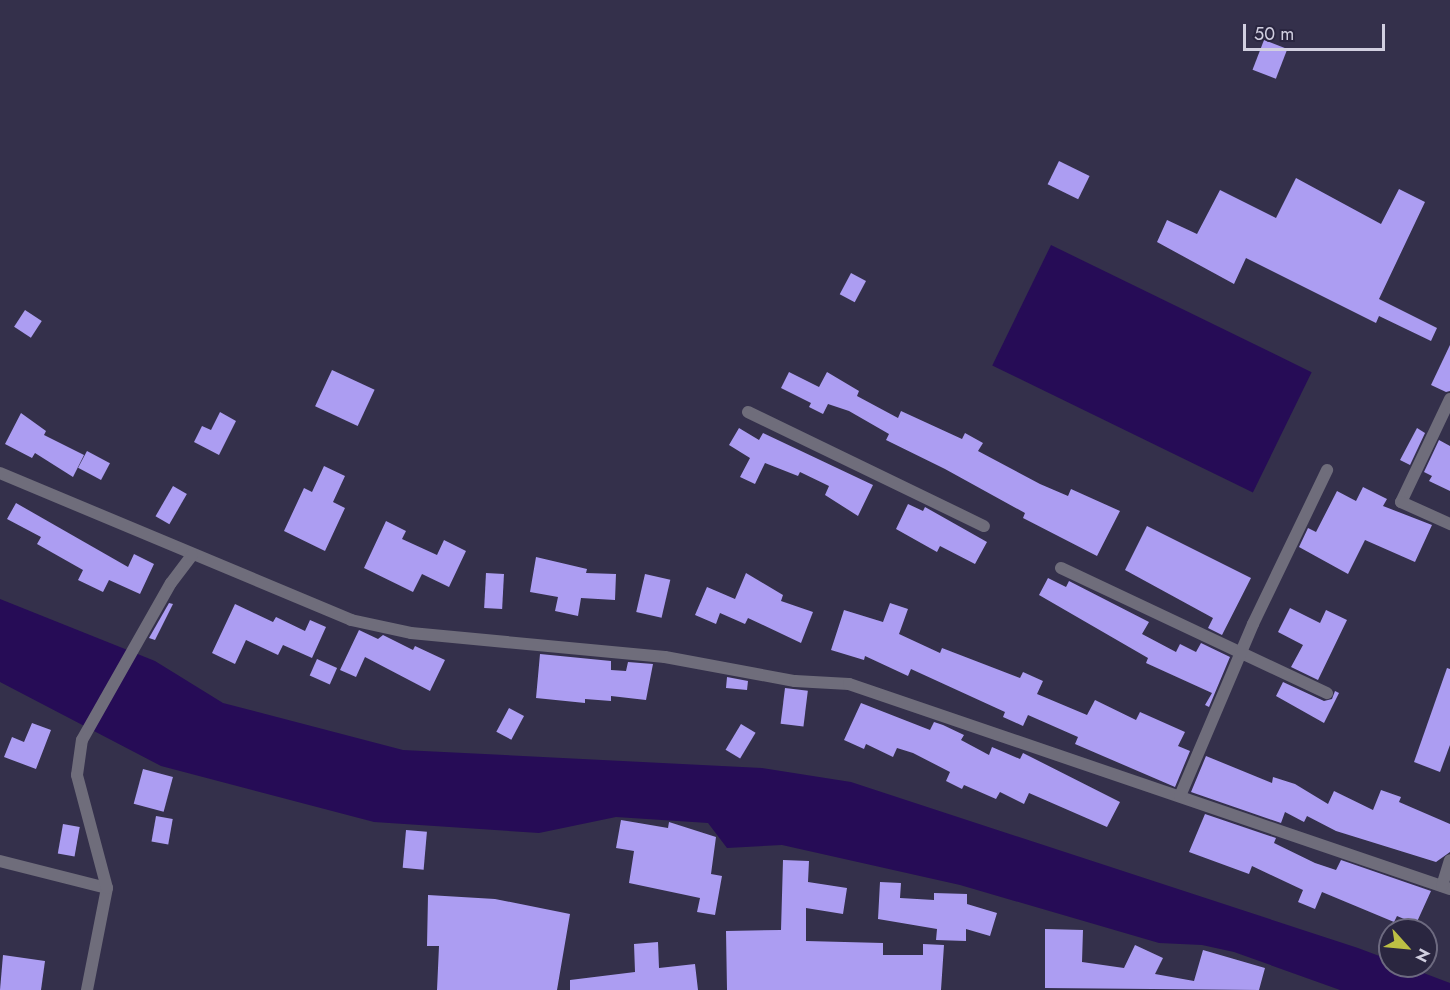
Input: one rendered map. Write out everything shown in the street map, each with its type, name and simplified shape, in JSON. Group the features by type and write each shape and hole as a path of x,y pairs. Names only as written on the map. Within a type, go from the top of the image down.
{"street":[{"path":"1450,399 1401,502 1450,524"},
{"path":"748,412 984,526"},
{"path":"1180,796 1242,651 1327,470"},
{"path":"0,473 351,620 411,633 665,657 795,681 849,684 1446,888 1450,860"},
{"path":"87,990 107,888 77,775 82,740 171,583 192,555"},
{"path":"1061,568 1242,651 1327,693"},
{"path":"0,861 107,888"}],"shaded area":[{"path":"1051,245 1312,372 1253,493 992,365"},
{"path":"0,599 155,661 223,703 403,750 762,768 851,782 1358,948 1378,956 1378,978 1437,978 1450,983 1450,990 1340,990 1234,952 1202,945 1159,943 960,885 782,845 727,848 708,823 616,817 539,833 374,822 161,766 0,682"}],"building":[{"path":"1264,40 1287,49 1276,79 1253,70"},
{"path":"1059,161 1090,176 1078,199 1048,184"},
{"path":"1296,178 1381,224 1399,189 1425,202 1379,299 1437,328 1431,341 1379,316 1376,323 1246,258 1234,284 1157,242 1167,220 1197,234 1220,190 1276,218"},
{"path":"851,273 866,281 855,302 840,294"},
{"path":"25,310 42,321 31,338 14,327"},
{"path":"1450,345 1450,391 1446,392 1431,385"},
{"path":"332,370 375,390 358,426 315,406"},
{"path":"789,372 819,387 827,372 859,391 857,396 898,418 901,411 962,439 965,433 983,443 978,451 1040,484 1068,496 1071,489 1120,511 1097,556 1023,518 1025,513 945,469 886,440 889,434 849,411 828,404 823,414 809,407 811,403 781,388"},
{"path":"220,412 236,421 219,455 194,442 202,426 211,430"},
{"path":"21,413 46,431 44,435 84,455 73,477 35,453 32,458 5,444"},
{"path":"739,428 759,440 763,433 873,485 858,516 825,495 829,486 800,472 798,476 765,463 755,484 740,477 750,458 729,445"},
{"path":"1417,428 1425,433 1410,465 1400,460"},
{"path":"1439,440 1450,446 1450,491 1429,481 1432,476 1424,472"},
{"path":"87,451 110,463 101,480 78,468"},
{"path":"324,466 345,476 333,502 345,508 325,551 284,531 304,488 312,492"},
{"path":"173,486 187,494 169,524 156,516"},
{"path":"1363,487 1387,499 1383,506 1432,525 1415,562 1365,540 1348,574 1299,547 1308,528 1316,532 1337,491 1356,501"},
{"path":"16,503 128,567 134,554 154,564 140,594 109,580 103,592 78,580 83,570 37,544 41,537 7,519"},
{"path":"908,504 923,511 925,507 987,542 975,564 940,546 937,552 896,529"},
{"path":"386,521 406,531 402,539 437,555 444,540 466,551 449,587 422,574 413,592 364,568"},
{"path":"1147,526 1251,578 1222,635 1208,628 1213,618 1125,570"},
{"path":"536,557 587,569 586,573 616,574 615,600 581,598 578,616 555,611 558,597 530,592"},
{"path":"486,573 504,574 502,609 484,608"},
{"path":"746,573 783,595 781,601 813,612 801,643 748,618 745,624 720,613 716,624 695,615 707,587 735,599"},
{"path":"645,574 670,580 662,618 636,612"},
{"path":"1048,578 1066,587 1069,581 1149,622 1142,634 1176,652 1180,644 1196,652 1201,643 1230,657 1209,707 1205,705 1212,693 1146,663 1148,658 1039,595"},
{"path":"169,603 173,604 155,640 149,638"},
{"path":"890,603 908,609 899,634 940,653 942,648 1020,678 1023,672 1043,681 1037,694 1087,715 1095,700 1136,720 1140,712 1185,732 1178,746 1190,751 1175,787 1075,744 1078,737 1028,715 1023,726 1003,717 1005,712 911,669 908,676 865,656 864,660 831,650 844,610 883,622"},
{"path":"235,604 273,622 276,617 305,631 310,620 326,627 312,658 283,645 278,655 246,640 235,664 212,653"},
{"path":"1290,608 1320,623 1326,610 1347,620 1318,680 1291,667 1303,645 1278,632"},
{"path":"359,630 378,639 383,635 413,650 415,646 445,660 430,691 365,657 356,677 340,670"},
{"path":"540,654 611,661 611,670 626,671 628,662 653,664 646,700 611,696 611,701 585,699 585,703 536,698"},
{"path":"317,659 337,668 330,684 310,675"},
{"path":"1447,668 1450,669 1450,745 1440,772 1414,762"},
{"path":"727,677 748,681 747,690 726,688"},
{"path":"1283,682 1324,701 1332,699 1335,691 1339,693 1324,723 1276,696"},
{"path":"785,688 808,691 803,727 781,724"},
{"path":"861,703 930,730 934,722 943,725 964,735 961,740 989,755 992,747 1020,759 1023,753 1120,802 1107,827 1029,793 1024,804 1000,792 996,799 964,785 962,789 946,781 950,772 913,753 897,748 893,757 866,744 864,749 844,740"},
{"path":"509,708 524,716 511,740 496,732"},
{"path":"32,723 51,730 36,769 4,757 12,737 24,742"},
{"path":"741,724 756,733 740,758 726,750"},
{"path":"1206,756 1272,783 1273,777 1295,784 1328,804 1334,791 1373,810 1381,790 1401,797 1399,802 1450,824 1450,852 1436,862 1336,831 1307,816 1304,822 1285,812 1281,823 1191,792"},
{"path":"143,769 173,777 164,812 134,804"},
{"path":"1205,814 1276,838 1274,843 1315,863 1336,870 1341,860 1431,891 1419,918 1397,916 1396,918 1384,918 1322,892 1315,909 1298,902 1303,890 1252,866 1249,874 1189,852"},
{"path":"156,816 173,819 168,845 151,842"},
{"path":"621,820 668,828 669,822 716,837 711,874 722,876 715,915 697,912 700,898 629,883 634,851 616,848"},
{"path":"63,824 80,827 75,856 58,854"},
{"path":"406,830 427,832 424,870 403,868"},
{"path":"783,860 809,861 808,882 847,888 843,914 806,908 806,941 883,943 883,955 923,955 923,944 944,945 941,990 727,990 726,931 781,930"},
{"path":"880,882 901,883 900,898 934,900 934,893 967,894 967,904 997,913 990,936 966,929 966,941 936,940 937,929 878,919"},
{"path":"428,895 495,899 570,914 557,990 437,990 439,946 427,946"},
{"path":"1045,929 1083,930 1082,962 1124,968 1135,945 1163,958 1155,974 1194,981 1203,950 1265,968 1259,990 1045,988"},
{"path":"658,942 659,968 695,964 698,990 570,990 570,980 635,972 634,944"},
{"path":"3,955 45,961 41,990 0,990"}]}
